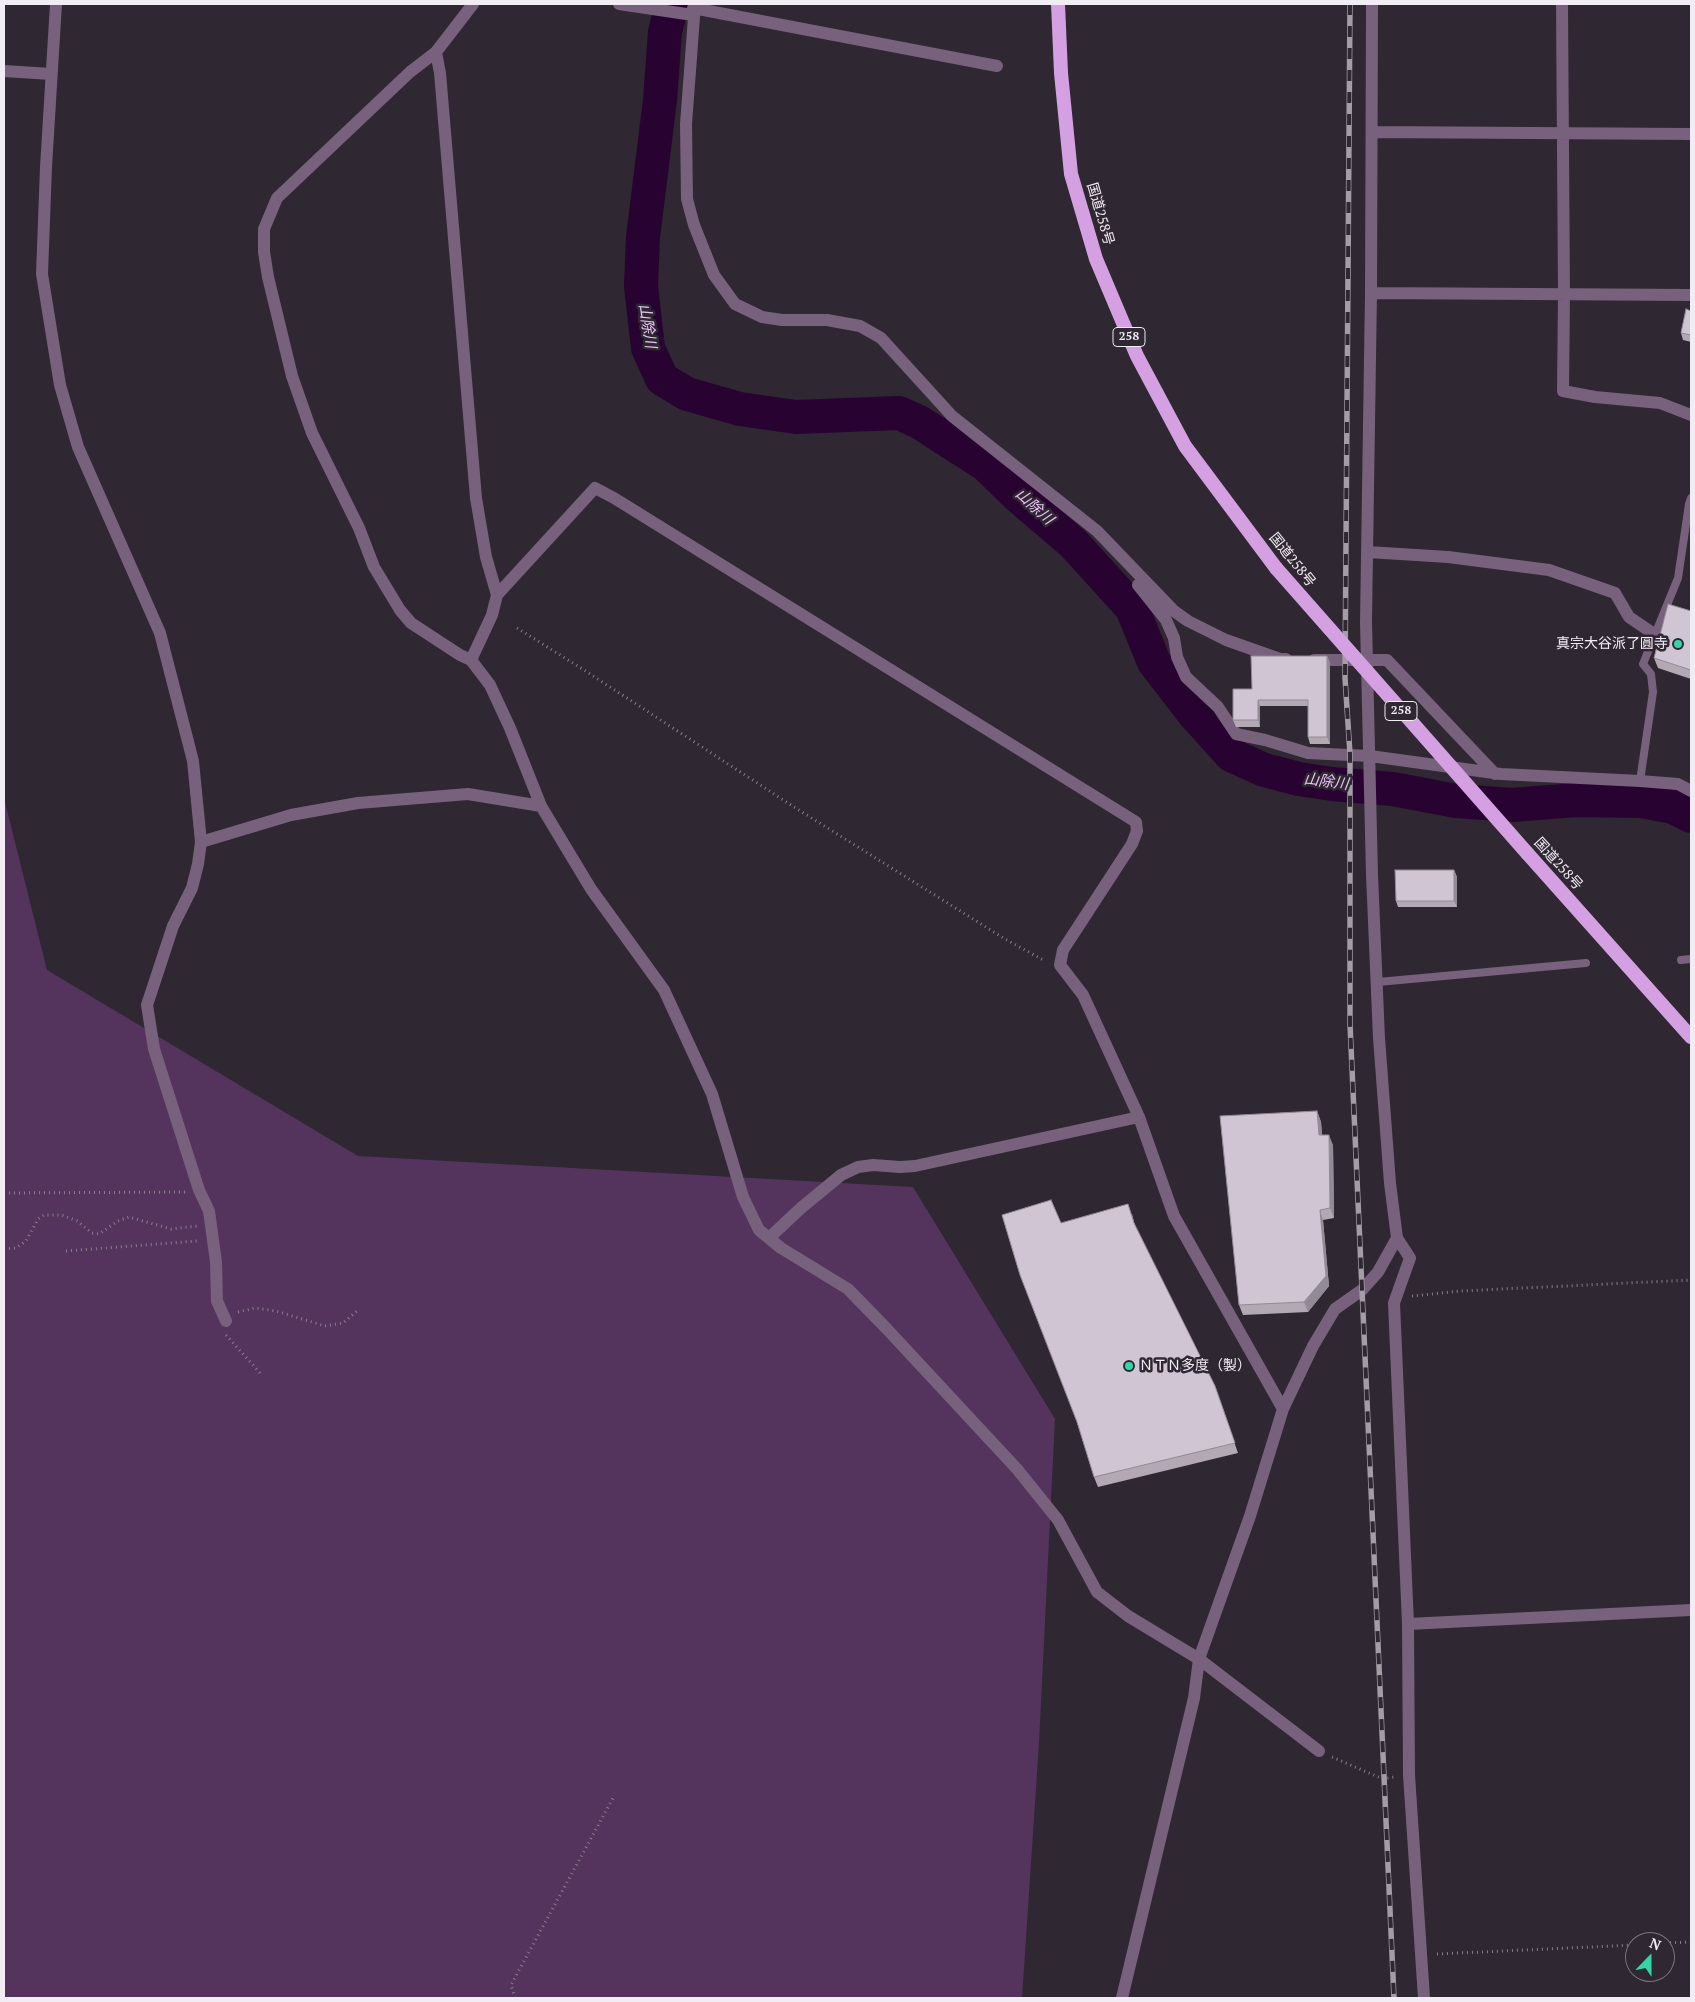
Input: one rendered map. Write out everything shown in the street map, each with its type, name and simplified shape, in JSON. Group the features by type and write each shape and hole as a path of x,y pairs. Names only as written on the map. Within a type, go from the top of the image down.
{"highway":[{"name":"国道258号","path":"1058,4 1071,174 1096,259 1137,356 1184,446 1276,568 1527,854 1691,1037"}],"street":[{"path":"56,4 46,167 42,274 60,385 78,447 160,633 193,761 201,842 192,888 173,926 147,1005 154,1049 199,1190 208,1211 216,1262 217,1301 226,1321"},
{"path":"473,4 436,52 410,72 277,198 264,229 264,252 280,334 292,376 312,433 359,528 374,567 400,610 411,623 460,655 472,660 490,685 510,728 541,806 591,889 664,990 712,1094 743,1197 760,1230 780,1248 848,1289 1017,1469 1058,1520 1096,1592 1128,1616 1199,1659 1319,1751"},
{"path":"619,4 652,10 694,9 997,66"},
{"path":"1372,4 1372,293 1366,622 1370,800 1379,1038 1390,1183 1397,1238 1410,1258 1394,1303 1408,1624 1409,1775 1424,1998"},
{"path":"1562,4 1563,391 1595,397 1660,403 1691,415"},
{"path":"694,9 686,124 687,199 694,225 714,275 735,304 762,318 827,320 852,324 860,326 881,338 952,416 1096,531 1174,611 1188,621 1226,640 1280,659 1387,660 1495,774"},
{"path":"436,52 440,73 476,498 486,557 497,595"},
{"path":"4,71 51,74"},
{"path":"1372,132 1691,134"},
{"path":"1372,293 1691,295"},
{"path":"472,660 492,615 497,595 595,488 623,503 1136,822 1137,830 1132,844 1063,950 1060,965 1084,995 1140,1117 1174,1216 1283,1409"},
{"path":"1368,552 1448,556 1549,570 1616,593 1629,617 1654,634"},
{"path":"1134,570 1132,574 1134,580 1166,620 1174,638 1177,657 1186,678 1218,707 1236,734 1265,740 1308,753 1370,756 1495,774 1640,780 1678,784 1691,791"},
{"path":"201,842 291,815 358,803 468,794 541,806"},
{"path":"769,1238 801,1208 835,1181 858,1167 873,1165 914,1166 1140,1117"},
{"path":"1122,1998 1194,1698 1199,1659 1250,1516 1283,1409 1313,1346 1335,1309 1362,1290 1378,1272 1397,1238"},
{"path":"1408,1624 1691,1610"}],"lane":[{"path":"1640,780 1653,692 1651,674 1643,664 1678,578 1691,498"},
{"path":"1681,960 1691,959"},
{"path":"1378,982 1586,963"}],"path":[{"path":"516,628 802,812 988,928 1049,962 1060,965"},
{"path":"4,1193 177,1194 199,1190"},
{"path":"4,1249 16,1248 26,1241 38,1219 44,1215 62,1215 77,1222 92,1233 99,1234 129,1216 171,1230 211,1223"},
{"path":"66,1251 213,1240"},
{"path":"1397,1294 1411,1296 1461,1291 1691,1280"},
{"path":"261,1374 222,1330 229,1314 255,1308 325,1326 343,1323 357,1311"},
{"path":"1319,1751 1383,1779 1409,1775"},
{"path":"515,1998 511,1985 613,1798"},
{"path":"1675,1943 1691,1942"},
{"path":"1421,1955 1625,1945"}],"shaded area":[{"path":"4,798 47,970 358,1156 913,1187 1055,1419 1039,1743 1022,1998 4,1998"}],"building":[{"path":"1686,309 1691,311 1691,335 1681,333"},
{"name":"真宗大谷派了圓寺","path":"1668,604 1691,611 1691,670 1654,658"},
{"path":"1251,656 1327,656 1327,737 1308,737 1308,700 1258,700 1258,720 1233,720 1233,689 1252,689"},
{"path":"1395,870 1454,870 1454,901 1396,901"},
{"path":"1317,1111 1319,1135 1329,1135 1330,1208 1320,1210 1326,1276 1304,1302 1239,1305 1220,1116"},
{"name":"ＮＴＮ多度（製）","path":"1051,1200 1061,1223 1128,1204 1134,1223 1215,1386 1235,1443 1094,1477 1077,1422 1020,1275 1002,1215"}],"waterway":[{"name":"山除川","path":"672,4 665,32 660,100 643,237 641,286 648,348 662,379 687,394 740,409 796,417 899,413 919,422 986,465 1019,497 1073,543 1132,608 1154,662 1195,715 1231,755 1264,770 1299,779 1393,789 1456,801 1512,805 1576,800 1642,801 1673,807 1691,816"}],"railway":[{"path":"1350,4 1345,678 1350,754 1350,1024 1394,1998"}],"place":[{"name":"真宗大谷派了圓寺","path":"1678,644"},
{"name":"ＮＴＮ多度（製）","path":"1129,1366"}]}
